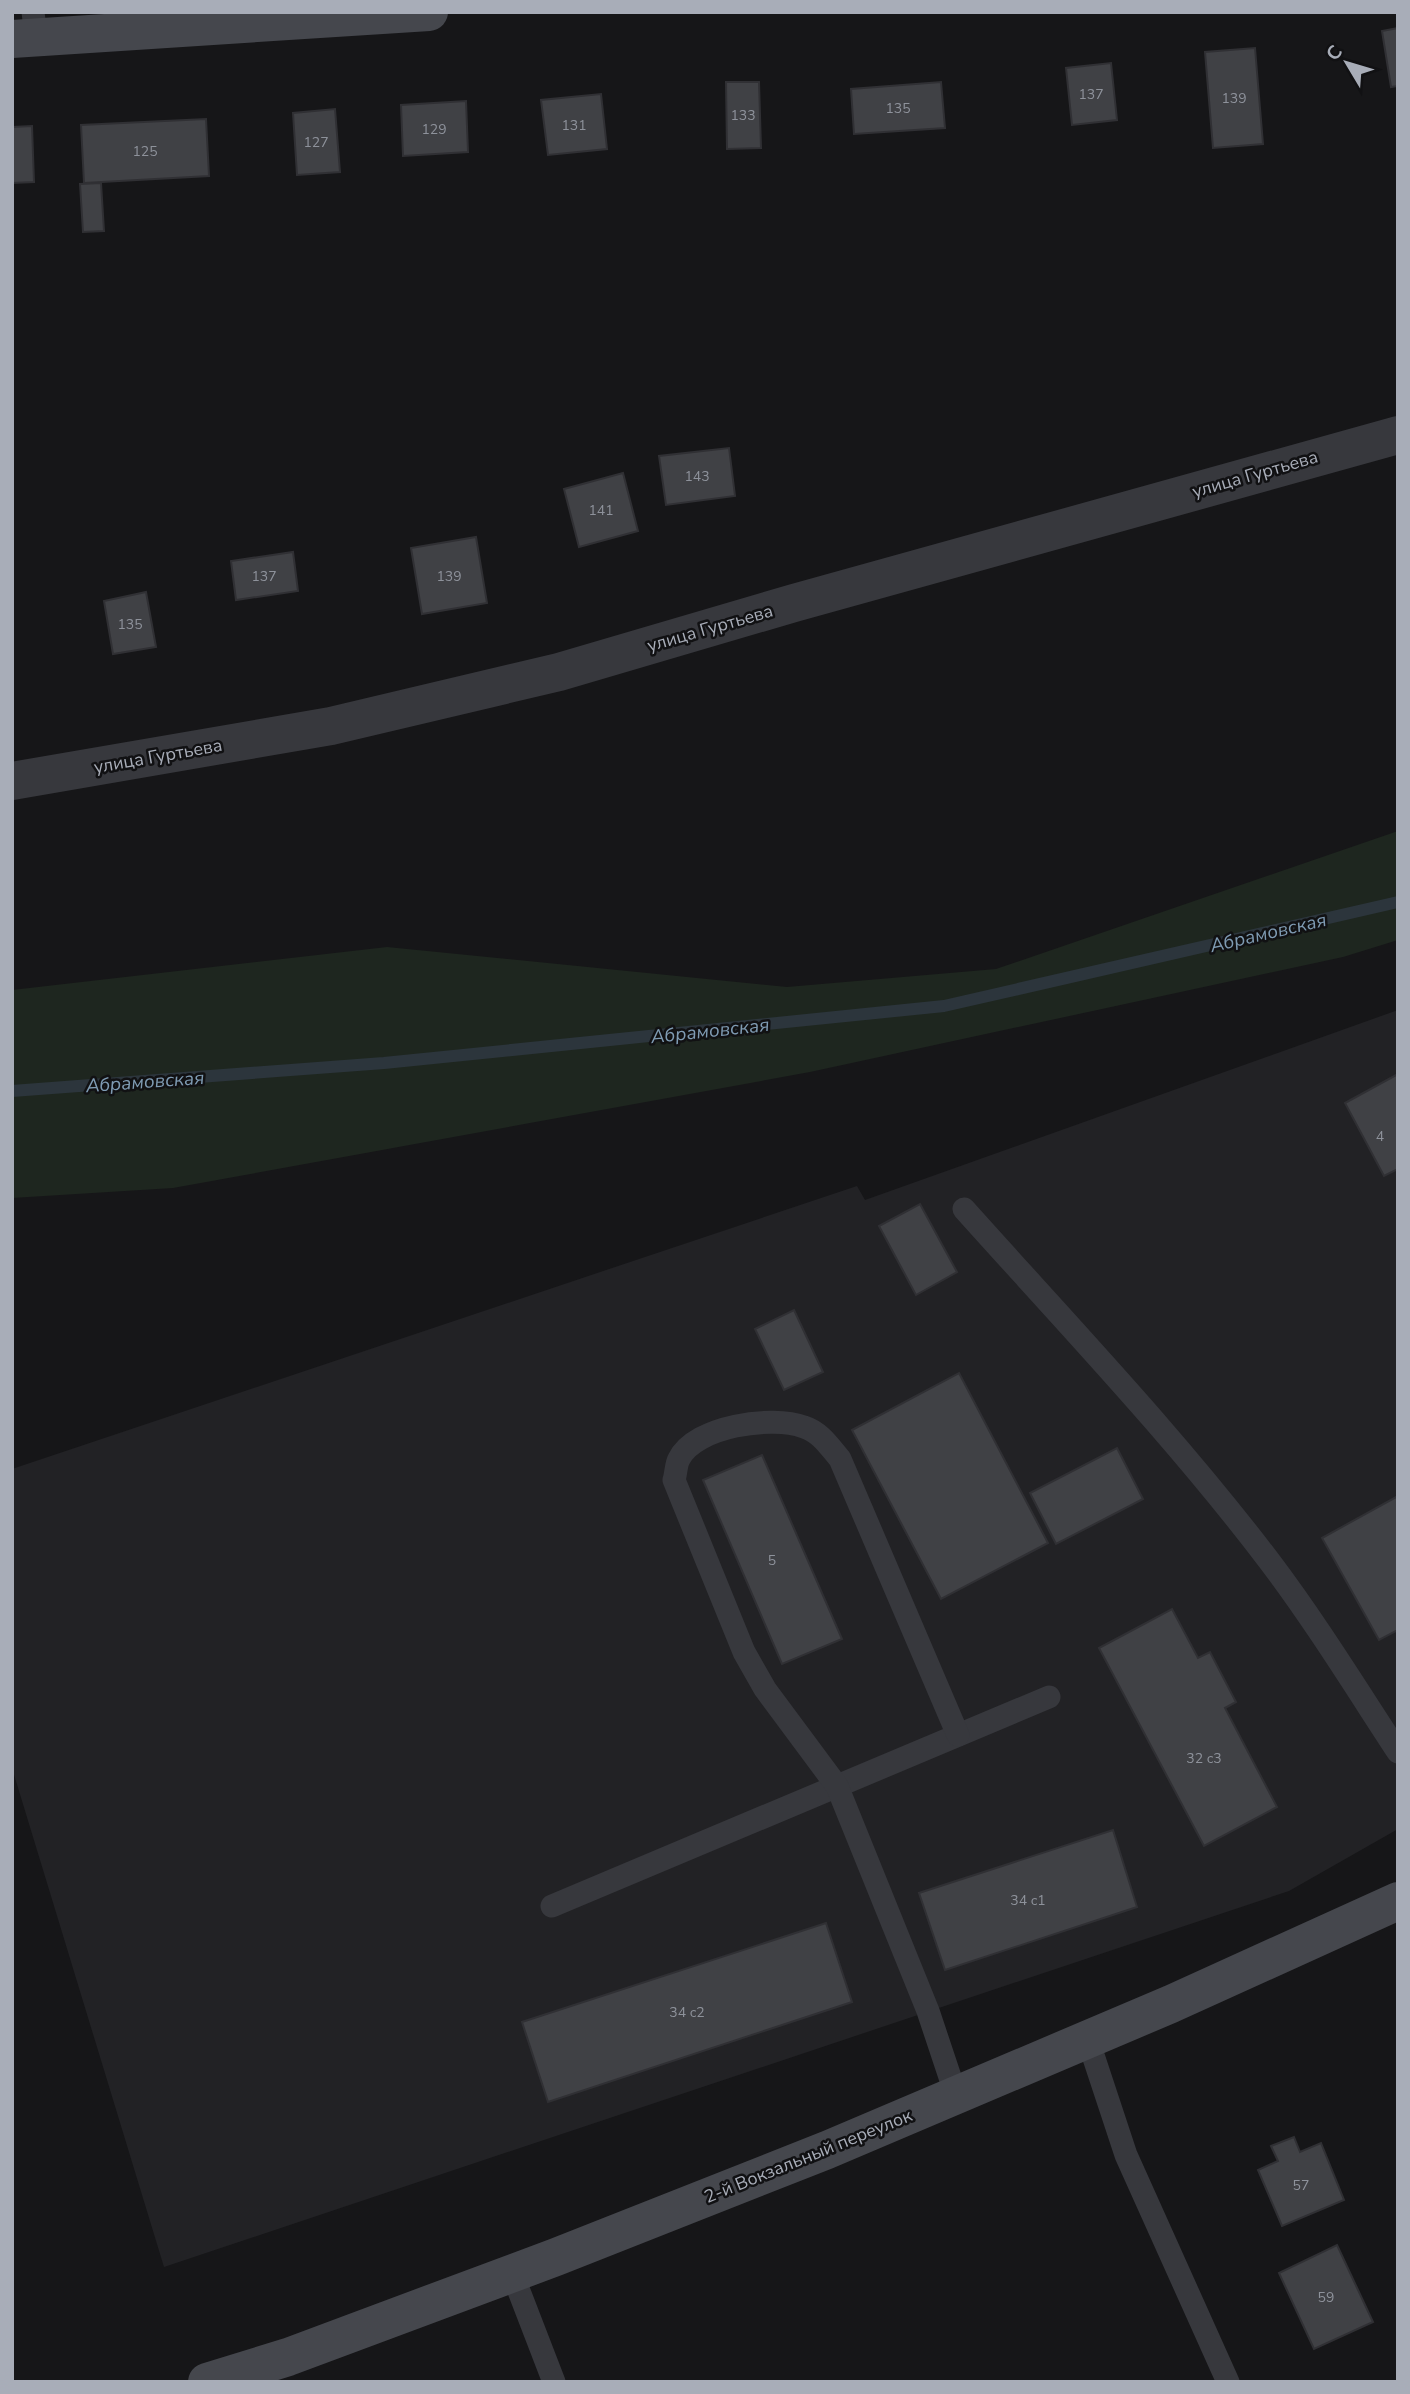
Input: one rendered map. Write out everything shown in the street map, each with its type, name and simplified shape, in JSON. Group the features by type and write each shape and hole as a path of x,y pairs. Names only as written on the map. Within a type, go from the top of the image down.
{"street":[{"path":"27,29 429,12"},
{"name":"улица Гуртьева","path":"12,781 331,726 559,672 794,603 1398,435"},
{"name":"2-й Вокзальный переулок","path":"207,2382 288,2357 827,2150 1088,2040 1398,1901"}],"lane":[{"path":"964,1209 1224,1503 1311,1619 1398,1752"},
{"path":"956,2095 928,2011 837,1786 765,1689 744,1652 674,1480 678,1459 698,1439 737,1424 769,1423 803,1426 822,1437 840,1459 958,1735"},
{"path":"552,1906 1049,1697"},
{"path":"1088,2040 1126,2155 1228,2382"},
{"path":"512,2273 554,2382"}],"shaded area":[{"path":"1398,831 1398,940 1343,957 810,1072 173,1188 12,1198 12,990 387,947 787,987 996,969"},
{"path":"1398,1010 1398,1829 1289,1891 164,2267 12,1768 12,1469 857,1186 865,1200"}],"building":[{"path":"1398,28 1398,86 1391,87 1382,31"},
{"path":"1255,48 1263,144 1213,148 1205,52"},
{"path":"1111,63 1117,120 1072,125 1066,68"},
{"path":"726,82 759,82 761,148 727,149"},
{"path":"941,82 945,128 854,134 851,89"},
{"path":"601,94 607,149 548,155 541,100"},
{"path":"466,101 468,152 403,156 401,105"},
{"path":"335,109 340,172 297,175 293,113"},
{"path":"206,119 209,176 84,183 81,125"},
{"path":"32,126 34,182 12,183 12,127"},
{"path":"101,183 104,231 83,232 80,184"},
{"path":"729,448 735,496 666,505 659,456"},
{"path":"623,473 638,531 579,547 564,489"},
{"path":"476,537 487,603 422,614 411,548"},
{"path":"293,552 298,591 236,600 231,561"},
{"path":"146,592 156,647 113,654 104,601"},
{"path":"1398,1074 1398,1169 1384,1176 1345,1103"},
{"path":"920,1204 957,1272 916,1295 879,1226"},
{"path":"794,1310 823,1372 784,1390 755,1329"},
{"path":"959,1373 1048,1543 941,1599 852,1430"},
{"path":"1117,1448 1143,1499 1056,1544 1030,1493"},
{"path":"762,1455 842,1639 782,1664 703,1480"},
{"path":"1398,1496 1398,1630 1379,1640 1322,1538"},
{"path":"1172,1609 1198,1658 1210,1652 1236,1702 1225,1708 1277,1807 1204,1846 1099,1648"},
{"path":"1113,1830 1137,1907 945,1970 919,1893"},
{"path":"826,1923 852,2002 548,2102 522,2022"},
{"path":"1294,2137 1300,2152 1321,2143 1344,2200 1282,2226 1258,2170 1278,2161 1271,2146"},
{"path":"1337,2245 1373,2322 1314,2349 1279,2273"}],"waterway":[{"name":"Абрамовская","path":"12,1091 384,1063 944,1006 1398,902"}]}
